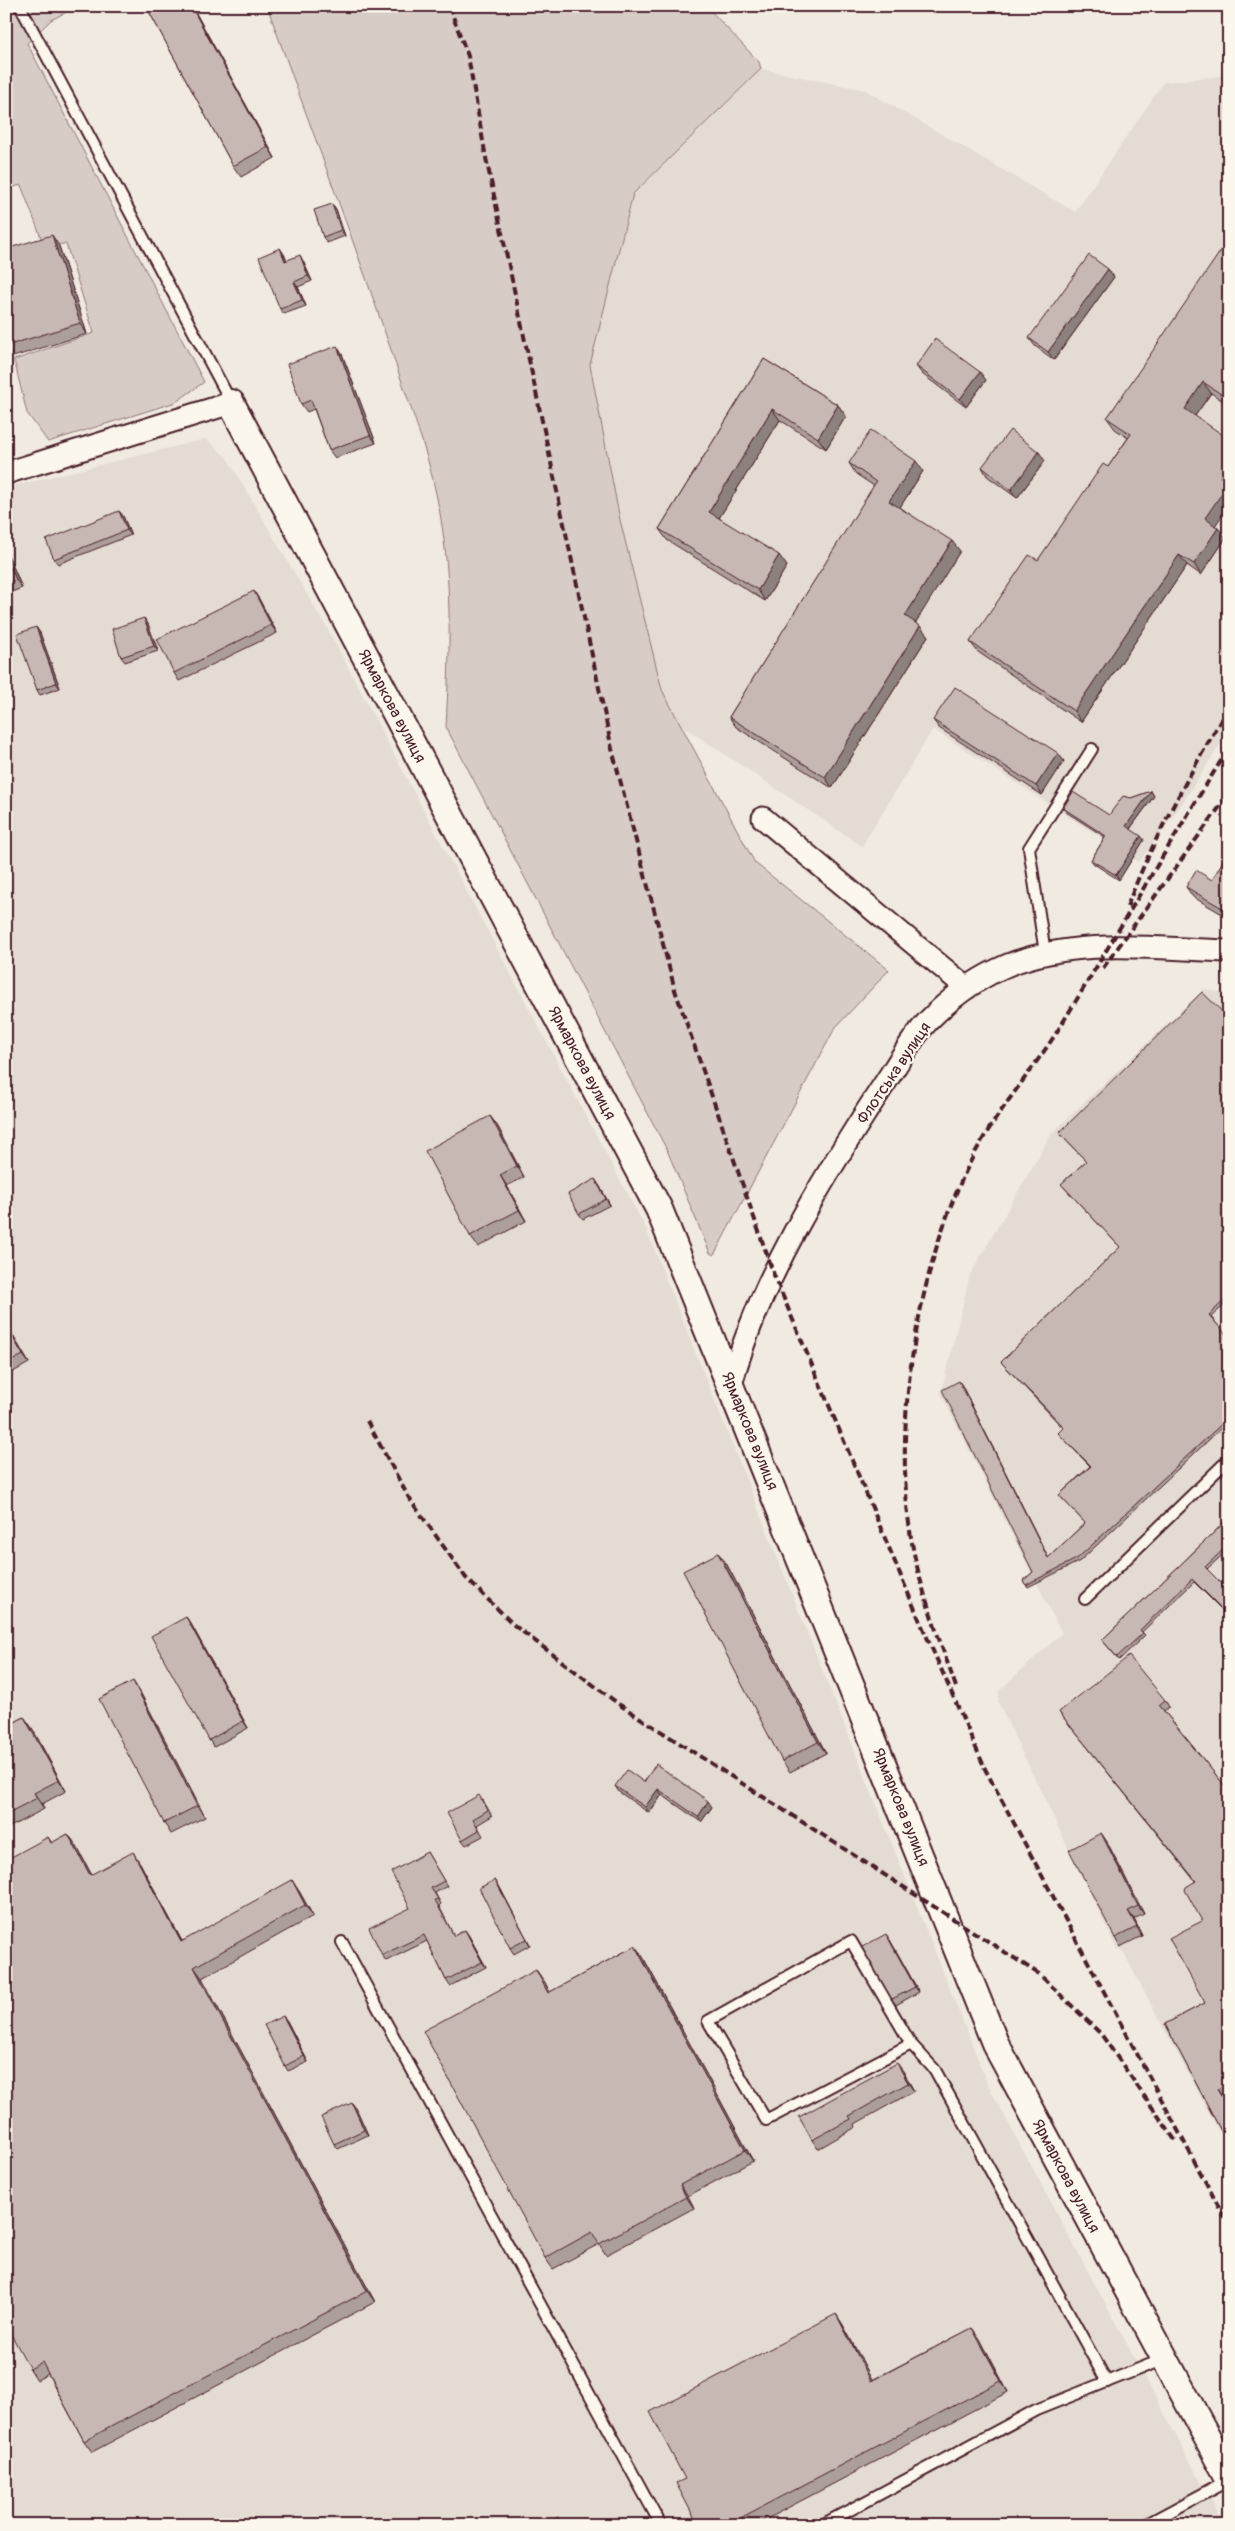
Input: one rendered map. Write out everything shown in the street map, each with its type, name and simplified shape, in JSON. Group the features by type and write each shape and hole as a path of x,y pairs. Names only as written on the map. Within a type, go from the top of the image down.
{"street":[{"path":"6,473 231,403"},
{"name":"Ярмаркова вулиця","path":"231,403 659,1208 995,2043 1229,2479"},
{"path":"763,818 967,988"},
{"name":"Флотська вулиця","path":"731,1385 743,1340 805,1212 866,1112 915,1037 935,1014 967,988 1007,966 1045,953 1100,947 1229,951"}],"lane":[{"path":"20,6 231,403"},
{"path":"1045,953 1029,848 1092,749"},
{"path":"1085,1599 1229,1459"},
{"path":"911,2044 766,2120 708,2021 851,1941 911,2044 934,2070 1107,2382"},
{"path":"342,1942 661,2525"},
{"path":"822,2525 1036,2410 1165,2359"},
{"path":"1145,2525 1229,2479"}],"shaded area":[{"path":"6,6 78,6 51,20 27,43 204,382 176,402 48,442 27,413 14,360 94,333 66,244 44,245 21,185 6,189"},
{"path":"267,6 706,6 759,62 761,69 633,194 590,365 620,520 662,690 755,863 889,970 835,1028 714,1255 710,1253 667,1150 446,727 449,670 448,584 442,527 433,479 416,422 375,304"},
{"path":"761,69 865,90 1075,212 1164,82 1229,75 1229,731 1185,799 1139,862 933,729 862,846 681,725 662,690 620,520 590,365 633,194"},
{"path":"206,439 227,458 329,632 646,1229 989,2087 1224,2525 6,2525 6,488"},
{"path":"1204,989 1229,994 1229,2150 1122,1950 1117,1949 998,1702 999,1691 1062,1633 941,1394 970,1275 1052,1133"}],"building":[{"path":"146,6 191,6 268,147 233,166"},
{"path":"332,204 341,230 323,237 314,210"},
{"path":"52,235 80,323 6,346 6,249"},
{"path":"1224,246 1229,250 1229,390 1224,396 1203,382 1185,409 1229,439 1229,464 1220,477 1229,483 1205,518 1218,528 1194,564 1179,555 1074,711 970,642 1029,555 1038,560 1103,464 1108,467 1131,434 1107,418"},
{"path":"280,248 285,261 300,255 308,276 294,282 302,300 280,309 259,257"},
{"path":"1089,255 1108,269 1048,352 1029,338"},
{"path":"935,339 980,372 960,399 916,366"},
{"path":"337,346 370,435 329,450 311,400 301,404 287,364"},
{"path":"764,359 838,405 818,438 772,409 709,512 779,555 758,590 659,529"},
{"path":"871,430 916,461 889,501 952,541 905,616 920,626 825,777 729,717 876,482 849,463"},
{"path":"1010,430 1039,452 1011,490 982,467"},
{"path":"119,511 127,530 54,559 46,540"},
{"path":"6,556 16,580 6,583"},
{"path":"254,591 271,625 174,673 157,639"},
{"path":"144,618 154,646 121,657 112,629"},
{"path":"36,627 56,683 37,690 17,634"},
{"path":"955,687 1058,753 1036,786 933,720"},
{"path":"1151,791 1126,826 1141,836 1116,875 1091,860 1106,836 1063,808 1073,792 1109,815 1123,796 1131,798"},
{"path":"1229,851 1229,912 1186,887 1196,870 1212,880"},
{"path":"1202,992 1229,1018 1229,1296 1209,1315 1229,1338 1229,1417 1078,1558 1026,1585 1023,1581 1033,1572 942,1390 959,1381 1048,1558 1085,1523 1059,1495 1091,1466 1058,1433 1064,1427 1001,1362 1120,1247 1061,1184 1086,1161 1059,1133"},
{"path":"490,1116 517,1166 500,1175 519,1210 470,1236 425,1151"},
{"path":"595,1179 606,1199 579,1214 568,1194"},
{"path":"6,1326 23,1355 6,1364"},
{"path":"1229,1518 1229,1544 1205,1567 1229,1591 1229,1616 1192,1579 1140,1630 1143,1633 1117,1657 1102,1640"},
{"path":"718,1553 818,1742 782,1761 683,1571"},
{"path":"186,1617 243,1721 209,1740 151,1636"},
{"path":"1129,1656 1165,1700 1159,1705 1229,1791 1229,2083 1217,2089 1229,2111 1229,2146 1165,2024 1205,2003 1169,1938 1202,1921 1185,1890 1186,1887 1196,1881 1059,1712"},
{"path":"133,1681 197,1806 164,1823 99,1699"},
{"path":"24,1717 59,1780 34,1793 37,1798 6,1814 6,1727"},
{"path":"656,1764 708,1801 698,1817 658,1789 645,1807 615,1786 627,1770 644,1782"},
{"path":"479,1795 488,1810 473,1819 479,1830 462,1840 447,1813"},
{"path":"1101,1833 1138,1906 1128,1911 1137,1927 1115,1938 1069,1850"},
{"path":"68,1834 90,1875 133,1852 181,1942 292,1880 305,1905 194,1967 367,2291 84,2441 42,2362 30,2369 6,2325 6,1860 48,1837 51,1843"},
{"path":"427,1852 444,1881 431,1888 438,1899 435,1900 454,1936 465,1930 482,1962 446,1980 424,1935 382,1955 369,1928 410,1908 391,1872"},
{"path":"495,1880 527,1939 510,1948 479,1888"},
{"path":"886,1934 915,1987 892,1999 862,1947"},
{"path":"635,1946 745,2150 680,2185 686,2197 599,2244 592,2232 545,2258 423,2031 536,1970 548,1993"},
{"path":"283,2016 304,2056 285,2066 264,2025"},
{"path":"897,2063 908,2083 849,2116 851,2119 812,2140 799,2117"},
{"path":"352,2103 364,2130 334,2144 321,2117"},
{"path":"836,2314 871,2381 972,2328 1001,2381 727,2525 698,2525 676,2483 685,2479 650,2412"},
{"path":"558,2517 563,2525 544,2525"}],"railway":[{"path":"449,6 468,56 486,158 612,749 675,990 774,1275 919,1619 987,1773"},
{"path":"1127,907 1161,830 1229,706"},
{"path":"956,1687 928,1607 915,1558 907,1510 905,1458 907,1404 913,1350 924,1296 938,1243 955,1195 985,1135 1060,1027 1229,748"},
{"path":"1103,968 1229,794"},
{"path":"367,1421 409,1498 466,1578 515,1626 620,1705 1039,1974 1101,2034 1175,2140"},
{"path":"984,1767 1229,2226"}]}
